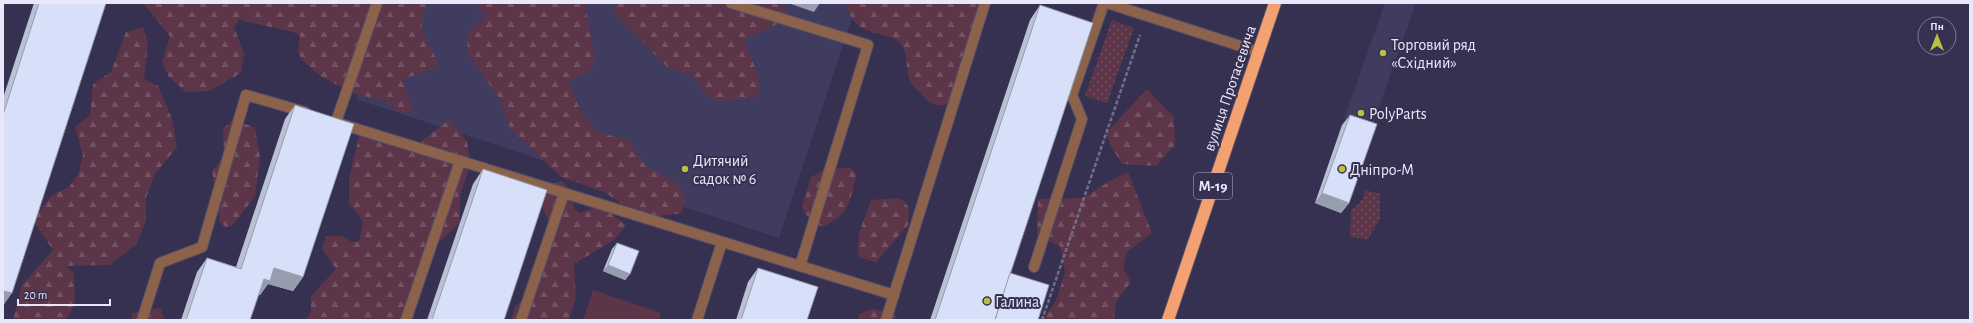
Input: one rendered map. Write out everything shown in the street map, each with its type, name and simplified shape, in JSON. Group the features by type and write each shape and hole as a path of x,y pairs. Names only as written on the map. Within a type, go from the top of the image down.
{"highway":[{"name":"вулиця Протасевича","path":"1168,320 1275,3"}],"lane":[{"path":"377,3 333,121 894,295"},
{"path":"731,3 868,46 800,266"},
{"path":"886,320 985,3"},
{"path":"1034,267 1082,119 1072,95 1104,3"},
{"path":"1107,3 1259,52"},
{"path":"142,320 160,263 202,247 246,95 314,115"},
{"path":"406,320 460,160"},
{"path":"521,320 564,193"},
{"path":"697,320 722,242"}],"path":[{"path":"1042,320 1147,15"}],"shaded area":[{"name":"Дитячий садок № 6","path":"388,3 857,3 779,238 356,99"},
{"name":"Торговий ряд «Східний»","path":"1385,3 1416,3 1371,129 1344,119"}],"green space":[{"path":"143,3 426,3 421,30 438,62 434,69 403,79 413,112 397,111 386,101 355,94 320,76 301,59 298,51 300,36 293,32 239,20 234,27 244,54 241,73 209,91 186,92 169,77 162,62 170,36"},
{"path":"475,3 585,3 595,62 586,74 568,81 581,112 596,132 628,140 646,167 676,182 685,197 682,213 644,218 604,192 561,177 510,128 500,99 468,54 467,34 485,16"},
{"path":"616,3 773,3 787,7 782,22 744,39 759,78 758,97 726,100 710,98 690,74 668,68 613,12"},
{"path":"847,3 984,3 948,103 936,105 932,104 926,99 911,83 903,47 898,41 891,37 865,29 857,24 851,16"},
{"path":"1112,20 1134,28 1107,103 1085,96"},
{"path":"143,27 148,44 144,79 158,86 172,119 177,147 155,174 146,198 146,222 136,244 110,265 66,266 74,274 75,303 66,320 13,320 22,285 53,250 34,222 36,215 52,195 69,187 79,172 83,155 75,127 90,115 93,84 111,72 126,32"},
{"path":"1147,89 1174,117 1175,145 1156,166 1122,164 1112,148 1106,133"},
{"path":"234,119 255,128 260,157 255,196 233,225 226,227 220,222 212,171 224,156 223,129"},
{"path":"449,120 467,141 470,165 460,196 460,223 435,246 426,277 416,286 405,320 306,320 311,311 311,296 336,269 322,248 326,236 342,236 352,242 359,241 363,221 349,203 349,178 360,133 414,147"},
{"path":"850,168 857,174 850,200 844,212 839,217 822,227 805,214 802,207 811,177 826,169"},
{"path":"1128,172 1152,233 1127,252 1123,268 1131,282 1116,301 1114,320 1042,320 1056,301 1065,272 1060,246 1037,235 1038,199 1083,198 1108,182"},
{"path":"562,181 570,190 574,208 580,213 600,205 626,225 614,240 574,264 576,298 569,320 511,320 515,307 539,286 538,259 552,227 534,189"},
{"path":"1365,190 1380,194 1380,219 1368,239 1350,237 1351,211 1363,199"},
{"path":"897,198 904,201 909,208 908,225 876,262 860,258 858,251 859,236 871,200"},
{"path":"593,290 661,313 659,320 583,320"},
{"path":"161,308 164,320 132,320 132,313"},
{"path":"872,309 891,312 898,320 858,320 859,314"}],"building":[{"path":"39,3 106,3 12,293 3,291 3,115"},
{"path":"1040,5 1093,23 995,320 935,320"},
{"path":"295,105 354,124 303,277 274,268 270,281 264,279 250,320 186,320 207,258 241,269"},
{"name":"Дніпро-М","path":"1350,115 1377,124 1349,203 1322,193"},
{"path":"483,169 547,190 504,320 432,320"},
{"path":"617,243 639,251 630,274 608,265"},
{"path":"758,268 818,287 807,320 741,320"},
{"path":"1010,273 1049,285 1038,320 995,320"}],"place":[{"name":"Торговий ряд «Східний»","path":"1383,53"},
{"name":"PolyParts","path":"1361,113"},
{"name":"Дитячий садок № 6","path":"685,169"},
{"name":"Дніпро-М","path":"1342,169"},
{"name":"Галина","path":"987,301"}]}
